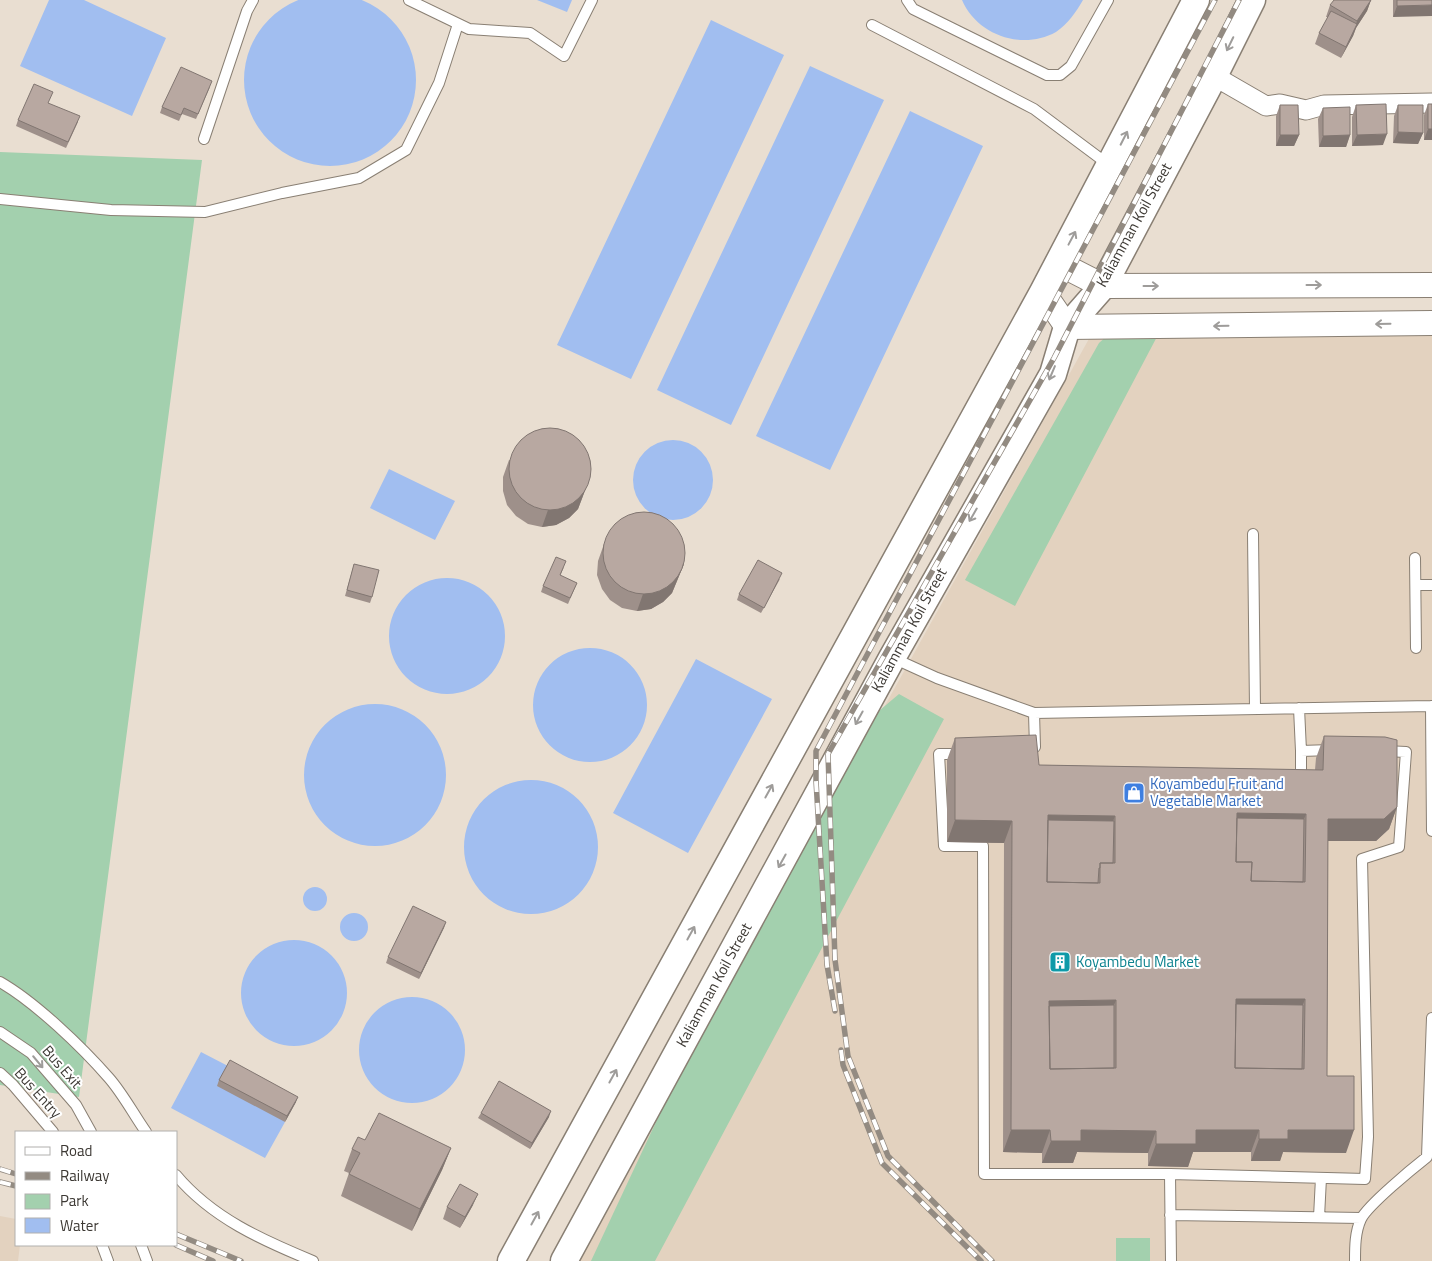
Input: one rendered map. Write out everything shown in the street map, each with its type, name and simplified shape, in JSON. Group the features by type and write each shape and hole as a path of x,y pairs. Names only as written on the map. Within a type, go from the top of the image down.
{"main road":[{"path":"511,1261 1044,292 1196,0"},
{"name":"Kaliamman Koil Street","path":"564,1261 892,658 1053,374 1067,327 1102,286 1214,76 1252,0"}],"street":[{"path":"1214,76 1266,106 1280,104 1306,110 1324,105 1432,103"},
{"path":"1058,263 1102,286 1432,285"},
{"path":"1044,292 1067,327 1432,323"}],"lane":[{"path":"204,139 246,12 253,0"},
{"path":"409,0 469,29 530,33 564,56 592,0"},
{"path":"907,0 913,9 1047,75 1060,75 1071,66 1108,0"},
{"path":"0,199 111,210 205,212 282,193 359,178 406,150 439,83 458,24"},
{"path":"872,25 1034,109 1110,166"},
{"path":"1253,534 1255,709"},
{"path":"1415,558 1416,648"},
{"path":"1416,585 1432,585"},
{"path":"892,658 937,678 1034,713 1432,706 1432,831"},
{"path":"1292,785 1301,785 1299,708"},
{"path":"1032,755 1034,713"},
{"path":"1301,751 1343,749"},
{"path":"978,754 939,754 944,846 983,846 984,1174 1170,1174 1365,1179 1368,1137 1362,859 1399,847 1406,752 1378,751"},
{"path":"0,982 13,989 52,1022 110,1079 145,1131"},
{"path":"1355,1261 1355,1241 1361,1218 1396,1183 1427,1157 1432,1018"},
{"name":"Bus Exit","path":"0,1032 31,1053 76,1106 90,1131"},
{"name":"Bus Entry","path":"0,1073 25,1098 52,1131"},
{"path":"1170,1174 1171,1261"},
{"path":"178,1177 206,1204 248,1233 313,1261"},
{"path":"1319,1217 1320,1178"},
{"path":"1170,1215 1361,1218"},
{"path":"102,1246 108,1261"},
{"path":"141,1246 147,1261"}],"shaded area":[{"name":"Koyambedu Fruit and Vegetable Market","path":"1100,319 1432,324 1432,1261 576,1261"},
{"path":"0,1216 15,1219 15,1246 20,1246 18,1261 0,1261"}],"green space":[{"path":"0,152 202,160 79,1097 0,1085"},
{"path":"1160,331 1015,606 965,580 1099,343 1108,335"},
{"path":"899,694 944,719 655,1261 591,1261 828,754"},
{"path":"1116,1238 1150,1238 1150,1261 1116,1261"}],"water":[{"path":"302,-1 358,-1 378,8 402,32 412,55 416,72 416,88 412,105 406,121 397,135 385,147 371,156 338,166 322,166 305,162 289,156 275,147 263,135 254,121 244,88 244,72 248,55 258,32 275,13 289,4"},
{"path":"49,0 84,0 166,38 132,116 20,66"},
{"path":"537,0 572,0 567,12"},
{"path":"962,0 1083,0 1071,18 1056,32 1043,38 1029,40 1015,39 989,31 969,12"},
{"path":"711,20 784,55 631,379 557,345"},
{"path":"810,66 884,100 731,425 657,390"},
{"path":"910,111 983,146 830,470 756,436"},
{"path":"673,440 688,443 701,452 710,465 713,480 710,495 701,508 688,517 673,520 658,517 645,508 636,495 633,480 636,465 645,452 658,443"},
{"path":"389,469 455,501 435,540 370,508"},
{"path":"447,578 469,582 488,595 501,614 505,636 501,658 488,677 469,690 447,694 425,690 406,677 393,658 389,636 393,614 406,595 425,582"},
{"path":"590,648 612,653 630,665 642,683 647,705 642,727 630,745 612,757 590,762 568,757 550,745 538,727 533,705 538,683 550,665 568,653"},
{"path":"696,659 772,699 688,853 613,813"},
{"path":"375,704 389,705 402,709 415,716 425,725 434,735 441,748 445,761 445,789 441,802 434,815 425,825 415,834 402,841 389,845 375,846 361,845 348,841 335,834 325,825 316,815 309,802 305,789 304,775 305,761 309,748 316,735 325,725 335,716 348,709 361,705"},
{"path":"531,780 557,785 579,799 593,821 598,847 593,873 579,895 557,909 531,914 505,909 483,895 469,873 464,847 469,821 483,799 505,785"},
{"path":"315,887 324,890 327,899 324,908 315,911 306,908 303,899 306,890"},
{"path":"354,913 364,917 368,927 364,937 354,941 344,937 340,927 344,917"},
{"path":"294,940 314,944 331,956 343,973 347,993 343,1013 331,1030 314,1042 294,1046 274,1042 257,1030 245,1013 241,993 245,973 257,956 274,944"},
{"path":"412,997 432,1001 449,1013 461,1030 465,1050 461,1070 449,1087 432,1099 412,1103 392,1099 375,1087 363,1070 359,1050 363,1030 375,1013 392,1001"},
{"path":"201,1052 228,1066 285,1122 265,1158 171,1108"}],"building":[{"path":"1334,0 1371,0 1357,21 1330,5"},
{"path":"1397,0 1432,0 1432,5 1397,6"},
{"path":"1331,11 1357,24 1346,47 1319,33"},
{"path":"181,67 212,81 198,114 184,108 181,115 162,107"},
{"path":"34,84 53,92 48,103 80,116 68,142 18,120"},
{"path":"1386,104 1387,134 1357,135 1356,105"},
{"path":"1428,104 1432,104 1432,129 1428,129"},
{"path":"1280,105 1298,105 1299,135 1280,135"},
{"path":"1398,105 1423,105 1423,133 1398,132"},
{"path":"1350,107 1350,135 1323,136 1323,108"},
{"path":"550,428 566,431 579,440 588,453 591,469 588,485 579,498 566,507 550,510 534,507 521,498 512,485 509,469 512,453 521,440 534,431"},
{"path":"644,512 660,515 673,524 682,537 685,553 682,569 673,582 660,591 644,594 628,591 615,582 606,569 603,553 606,537 615,524 628,515"},
{"path":"556,557 566,561 560,575 577,583 570,598 543,586"},
{"path":"758,560 782,573 764,608 739,594"},
{"path":"354,564 379,570 372,597 347,590"},
{"name":"Koyambedu Market","path":"1036,735 1039,765 1323,770 1324,736 1385,737 1397,740 1397,807 1384,819 1328,819 1327,1076 1354,1076 1354,1130 1288,1130 1288,1139 1259,1139 1259,1130 1196,1130 1196,1144 1156,1144 1156,1131 1081,1130 1081,1141 1051,1141 1050,1130 1011,1130 1012,821 955,820 955,738","holes":["1237,813 1306,814 1305,882 1251,881 1252,862 1236,862","1048,815 1115,816 1115,863 1100,863 1100,883 1047,882","1236,999 1305,999 1304,1069 1235,1068","1116,1000 1116,1068 1050,1069 1049,1001"]},
{"path":"1237,818 1304,819 1303,882 1251,881 1252,862 1236,862"},
{"path":"1048,820 1114,821 1113,863 1100,863 1098,883 1047,882"},
{"path":"413,906 446,922 421,973 388,957"},
{"path":"1236,1004 1303,1005 1302,1069 1235,1068"},
{"path":"1114,1005 1114,1068 1050,1069 1049,1006"},
{"path":"230,1060 298,1097 287,1116 219,1080"},
{"path":"499,1081 551,1111 532,1143 481,1113"},
{"path":"379,1113 451,1148 420,1209 349,1174 360,1153 352,1149 358,1137 365,1140"},
{"path":"460,1184 478,1194 465,1217 447,1207"}],"railway":[{"path":"835,1011 827,965 816,781 816,751 1215,0"},
{"path":"992,1261 888,1156 848,1056 835,960 828,754 1054,358 1239,0"},
{"path":"841,1050 843,1065 882,1163 981,1261"},
{"path":"0,1169 15,1174"},
{"path":"0,1182 15,1186"},
{"path":"178,1235 241,1261"},
{"path":"178,1246 213,1261"}],"place":[{"name":"Koyambedu Fruit and Vegetable Market","path":"1134,793"},
{"name":"Koyambedu Market","path":"1060,962"}]}
